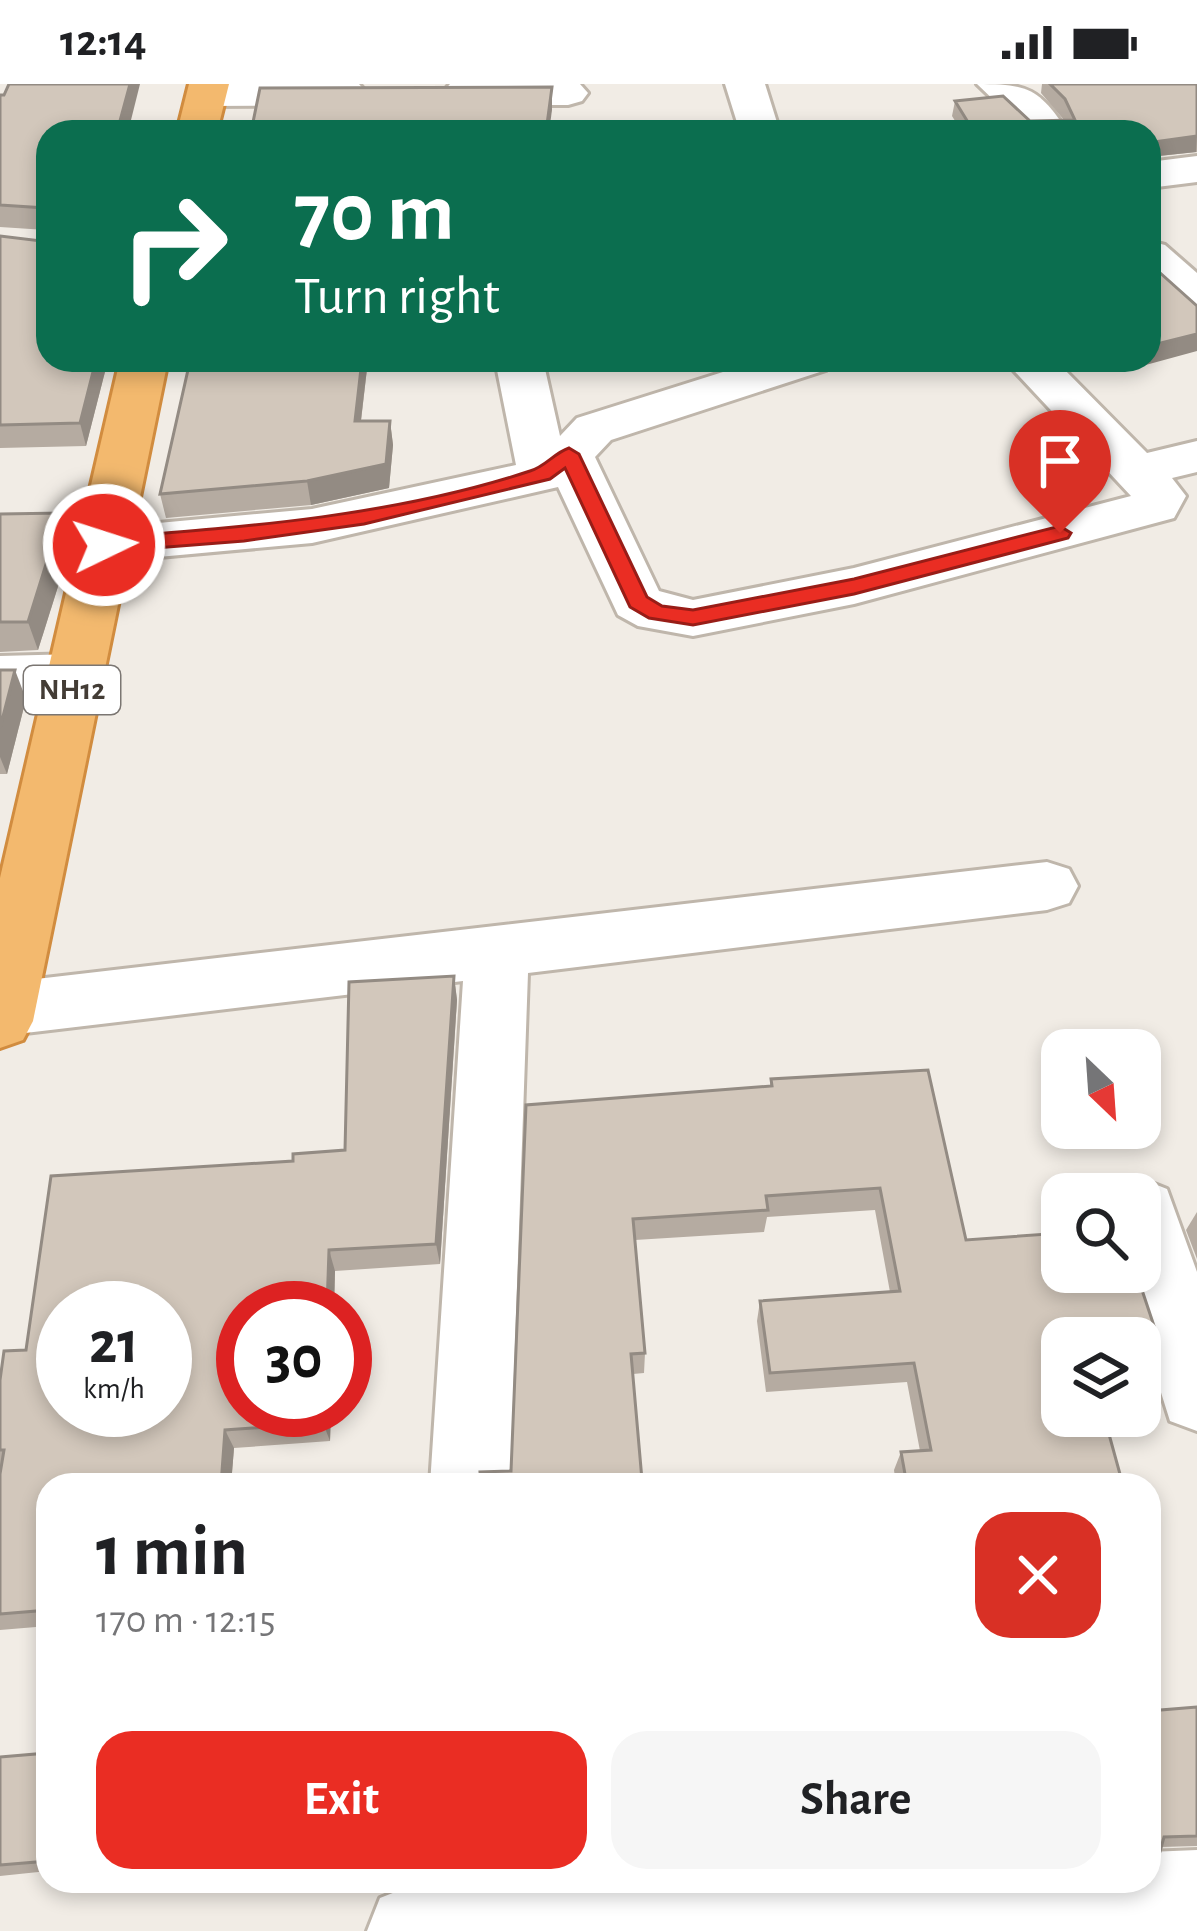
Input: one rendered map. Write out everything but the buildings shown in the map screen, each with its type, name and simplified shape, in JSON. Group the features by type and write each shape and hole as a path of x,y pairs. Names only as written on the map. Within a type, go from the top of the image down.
{"highway":[{"name":"NH12","path":"1,1015 141,372"}],"street":[{"path":"745,84 756,120"},
{"path":"997,84 1039,120"},
{"path":"204,103 388,93"},
{"path":"433,93 568,93"},
{"path":"1161,174 1197,169"},
{"path":"1161,265 1197,297"},
{"path":"523,372 556,465 638,602 657,613 693,618 854,586 1156,506 1160,496 1040,372"},
{"path":"104,545 311,526 556,465 594,429 771,372"},
{"path":"1137,472 1197,456"},
{"path":"0,676 76,673"},
{"path":"1,1015 1048,886"},
{"path":"471,1473 497,952"},
{"path":"1161,1275 1197,1395"},
{"path":"437,1914 1197,1896"}],"route":[{"path":"104,545 244,534 364,517 543,475 569,454 638,602 657,613 693,618 854,586 1060,533"}]}
